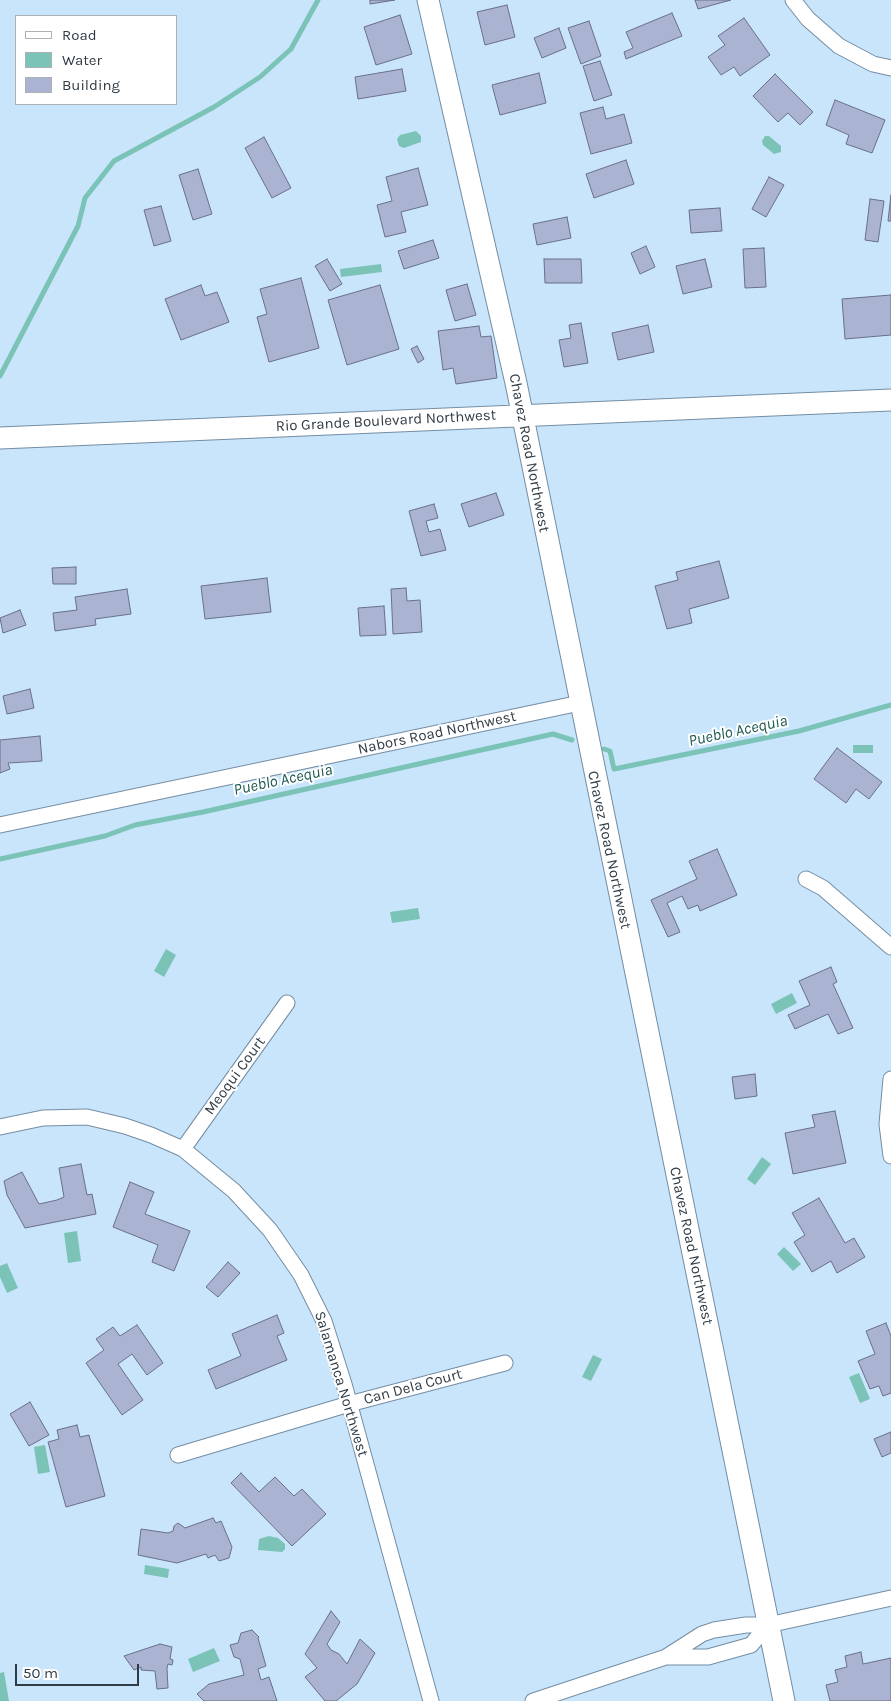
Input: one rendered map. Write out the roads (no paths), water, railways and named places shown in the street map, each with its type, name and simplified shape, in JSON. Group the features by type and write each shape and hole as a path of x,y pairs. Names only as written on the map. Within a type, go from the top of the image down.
{"street":[{"name":"Chavez Road Northwest","path":"428,0 522,415 784,1701"},
{"path":"794,0 808,18 839,46 873,64 891,68"},
{"name":"Rio Grande Boulevard Northwest","path":"0,438 891,400"},
{"name":"Nabors Road Northwest","path":"0,825 580,704"},
{"path":"806,878 823,888 891,947"},
{"name":"Meoqui Court","path":"183,1149 287,1003"},
{"path":"891,1078 887,1124 891,1156"},
{"name":"Salamanca Northwest","path":"0,1127 43,1118 87,1117 125,1126 183,1149 234,1191 270,1230 301,1275 324,1321 349,1404 431,1701"},
{"name":"Can Dela Court","path":"178,1455 349,1404 504,1363"},
{"path":"533,1701 666,1657 702,1634 714,1630 746,1624 768,1625 891,1598"},
{"path":"666,1657 708,1656 751,1645 768,1625"}],"water":[{"path":"416,131 421,136 421,142 404,148 399,146 397,139 400,135"},
{"path":"765,136 769,136 781,146 781,152 774,154 763,145 762,141"},
{"path":"381,264 382,272 341,277 340,269"},
{"path":"853,745 873,745 873,753 853,753"},
{"path":"418,908 420,919 392,923 390,912"},
{"path":"166,949 176,955 164,977 154,971"},
{"path":"792,993 797,1003 776,1014 771,1004"},
{"path":"762,1157 771,1164 755,1185 747,1179"},
{"path":"77,1231 81,1261 68,1263 64,1233"},
{"path":"784,1247 801,1264 793,1271 777,1254"},
{"path":"7,1263 18,1288 7,1293 0,1277 0,1266"},
{"path":"593,1355 602,1359 591,1381 582,1377"},
{"path":"859,1373 870,1399 860,1403 849,1377"},
{"path":"45,1445 50,1472 38,1474 34,1447"},
{"path":"269,1536 278,1538 285,1544 285,1549 282,1552 258,1550 259,1539"},
{"path":"145,1565 169,1569 168,1578 144,1574"},
{"path":"214,1648 220,1661 193,1672 188,1659"},
{"path":"4,1672 9,1701 0,1701 0,1673"}],"waterway":[{"path":"0,376 78,226 85,198 114,161 214,107 260,77 291,49 318,0"},
{"name":"Pueblo Acequia","path":"604,749 610,751 614,769 799,731 891,705"},
{"name":"Pueblo Acequia","path":"0,859 105,836 135,825 203,812 553,734 572,740"}]}
